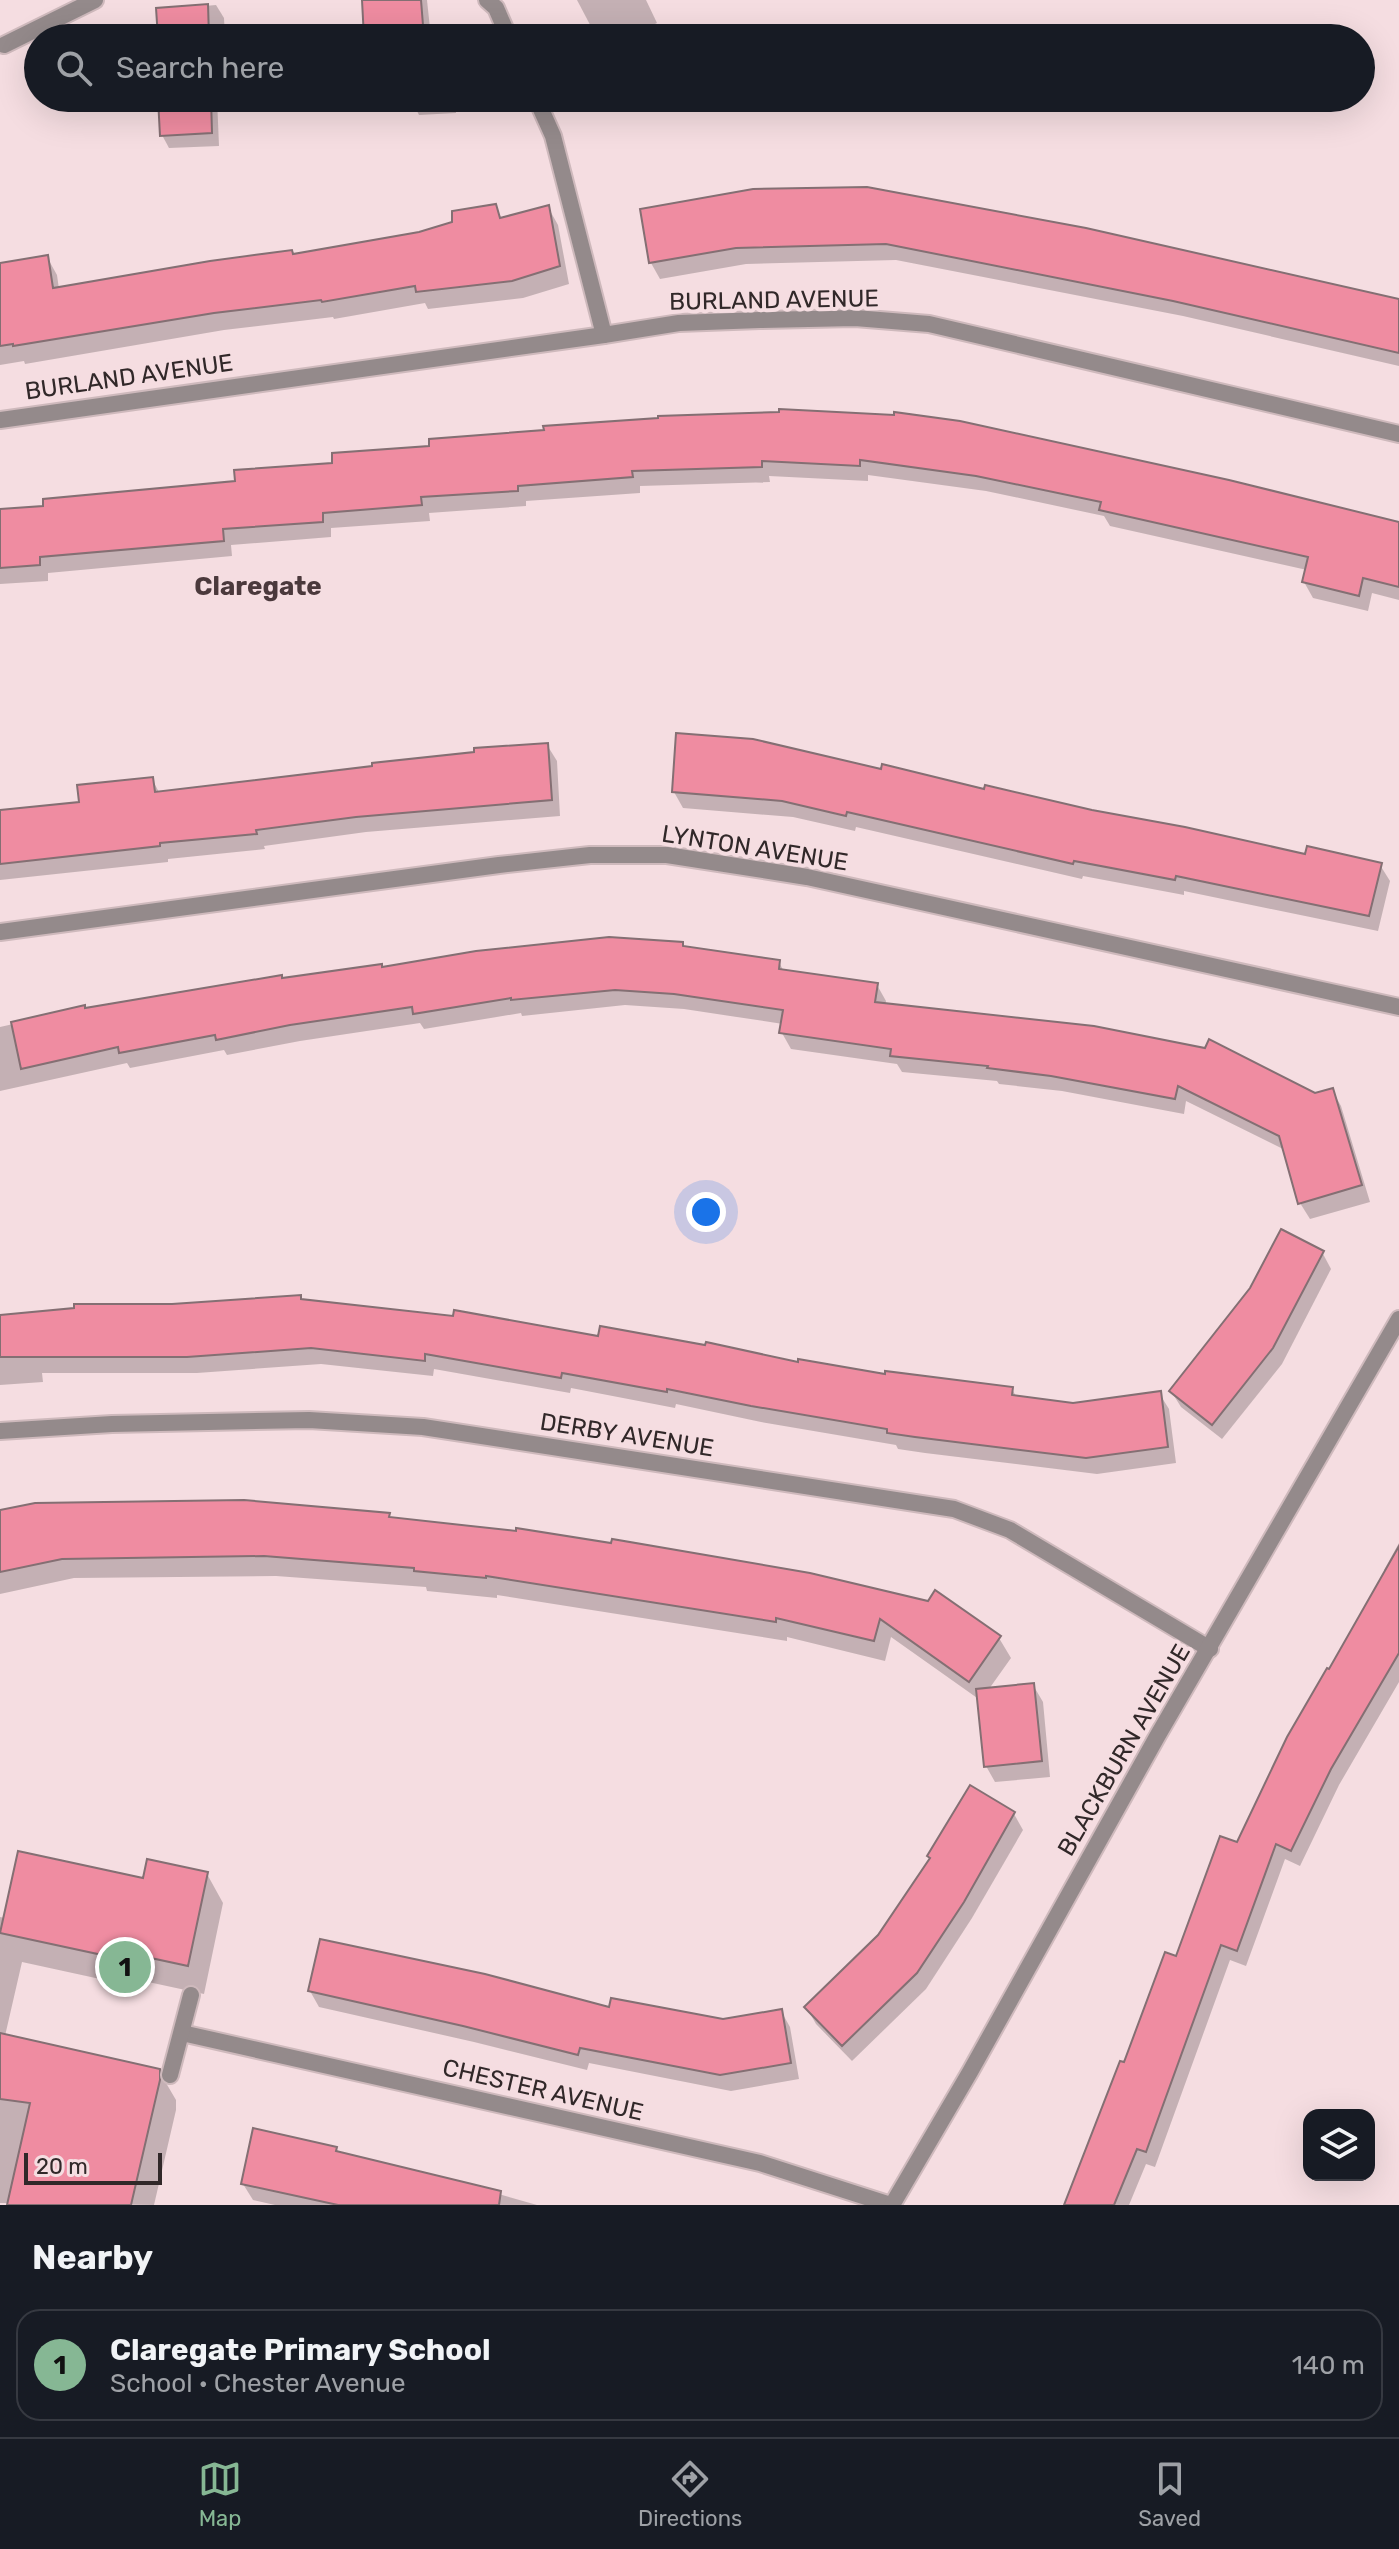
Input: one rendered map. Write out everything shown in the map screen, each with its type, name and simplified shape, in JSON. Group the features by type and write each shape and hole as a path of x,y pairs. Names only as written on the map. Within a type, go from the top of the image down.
{"street":[{"path":"46,24 95,0"},
{"path":"487,0 496,8 503,24"},
{"path":"4,45 24,35"},
{"path":"542,112 553,136 604,335"},
{"name":"BURLAND AVENUE","path":"0,420 679,323 855,318 929,324 1399,434"},
{"name":"LYNTON AVENUE","path":"0,932 499,865 590,855 667,855 807,877 1399,1007"},
{"name":"BLACKBURN AVENUE","path":"892,2205 1158,1735 1399,1319"},
{"name":"DERBY AVENUE","path":"0,1431 112,1424 309,1420 423,1427 954,1509 1010,1530 1210,1649"},
{"path":"170,2075 191,1995"},
{"name":"CHESTER AVENUE","path":"182,2033 760,2163 892,2205"}],"building":[{"path":"362,0 421,0 423,24 363,24"},
{"path":"208,4 209,24 157,24 156,8"},
{"path":"159,112 211,112 212,133 160,136"},
{"path":"867,187 1086,228 1399,299 1399,353 1173,301 886,244 736,248 649,263 640,209 753,189"},
{"path":"496,204 500,218 549,205 560,266 512,281 416,292 415,286 322,302 214,313 0,346 0,263 48,255 53,288 210,261 292,250 293,254 419,232 452,222 452,211"},
{"path":"779,409 894,415 894,412 960,421 1229,480 1399,522 1399,587 1363,578 1359,596 1302,582 1308,557 1099,510 1101,502 976,476 860,460 860,466 762,461 762,467 632,471 633,477 518,486 518,491 421,497 422,505 323,513 323,522 223,529 224,541 40,557 40,565 0,568 0,509 43,506 43,499 235,481 234,470 332,463 332,453 429,446 429,439 544,430 543,426 658,416 779,412"},
{"path":"676,733 753,739 881,769 882,764 984,789 985,785 1305,854 1307,846 1382,863 1369,916 1176,876 1175,880 1074,861 1073,864 847,812 846,816 782,801 672,792"},
{"path":"548,743 552,800 356,817 256,830 257,834 0,864 0,810 79,802 77,785 153,777 155,792 474,752 474,748"},
{"path":"609,937 683,942 683,946 780,960 779,969 878,983 875,1002 1094,1026 1205,1048 1209,1039 1315,1093 1333,1088 1362,1185 1298,1204 1279,1136 1178,1086 1175,1099 988,1066 890,1056 891,1049 779,1033 783,1010 674,994 615,990 511,998 413,1014 412,1007 290,1025 216,1040 215,1035 119,1053 118,1047 21,1069 11,1022 85,1005 85,1008 282,975 282,978 382,964 382,967 476,951"},
{"path":"1281,1229 1324,1251 1273,1348 1212,1425 1169,1391 1250,1288"},
{"path":"301,1295 301,1299 453,1316 454,1310 598,1336 600,1326 705,1345 706,1342 798,1362 798,1359 885,1374 885,1371 1013,1387 1012,1395 1073,1403 1161,1391 1168,1447 1086,1458 915,1437 887,1433 887,1429 667,1389 667,1392 562,1373 561,1378 425,1354 425,1361 311,1348 187,1357 0,1357 0,1315 74,1308 74,1304 172,1304"},
{"path":"244,1500 390,1513 389,1517 516,1531 516,1528 611,1543 612,1539 810,1573 928,1601 935,1590 1001,1636 969,1682 880,1619 874,1641 776,1618 776,1622 486,1576 264,1556 62,1559 0,1572 0,1510 35,1503"},
{"path":"1399,1546 1399,1653 1331,1769 1291,1851 1276,1844 1237,1951 1221,1945 1146,2152 1137,2149 1114,2205 1064,2205 1120,2061 1124,2062 1165,1952 1176,1956 1220,1836 1237,1842 1287,1737"},
{"path":"1034,1683 1042,1761 984,1767 976,1689"},
{"path":"970,1785 1015,1812 964,1902 917,1973 842,2046 804,2007 878,1935 930,1858 927,1856"},
{"path":"18,1851 143,1878 147,1859 208,1872 188,1966 109,1949 107,1956 0,1933"},
{"path":"320,1939 485,1974 609,2007 611,1998 723,2019 782,2009 791,2063 720,2075 580,2048 578,2055 308,1991"},
{"path":"0,2033 160,2069 131,2205 7,2205 30,2103 0,2099"},
{"path":"253,2128 501,2191 499,2205 338,2205 241,2184"}],"place":[{"name":"Claregate Primary School","path":"125,1967"}],"district":[{"name":"Claregate","path":"258,586"}]}
